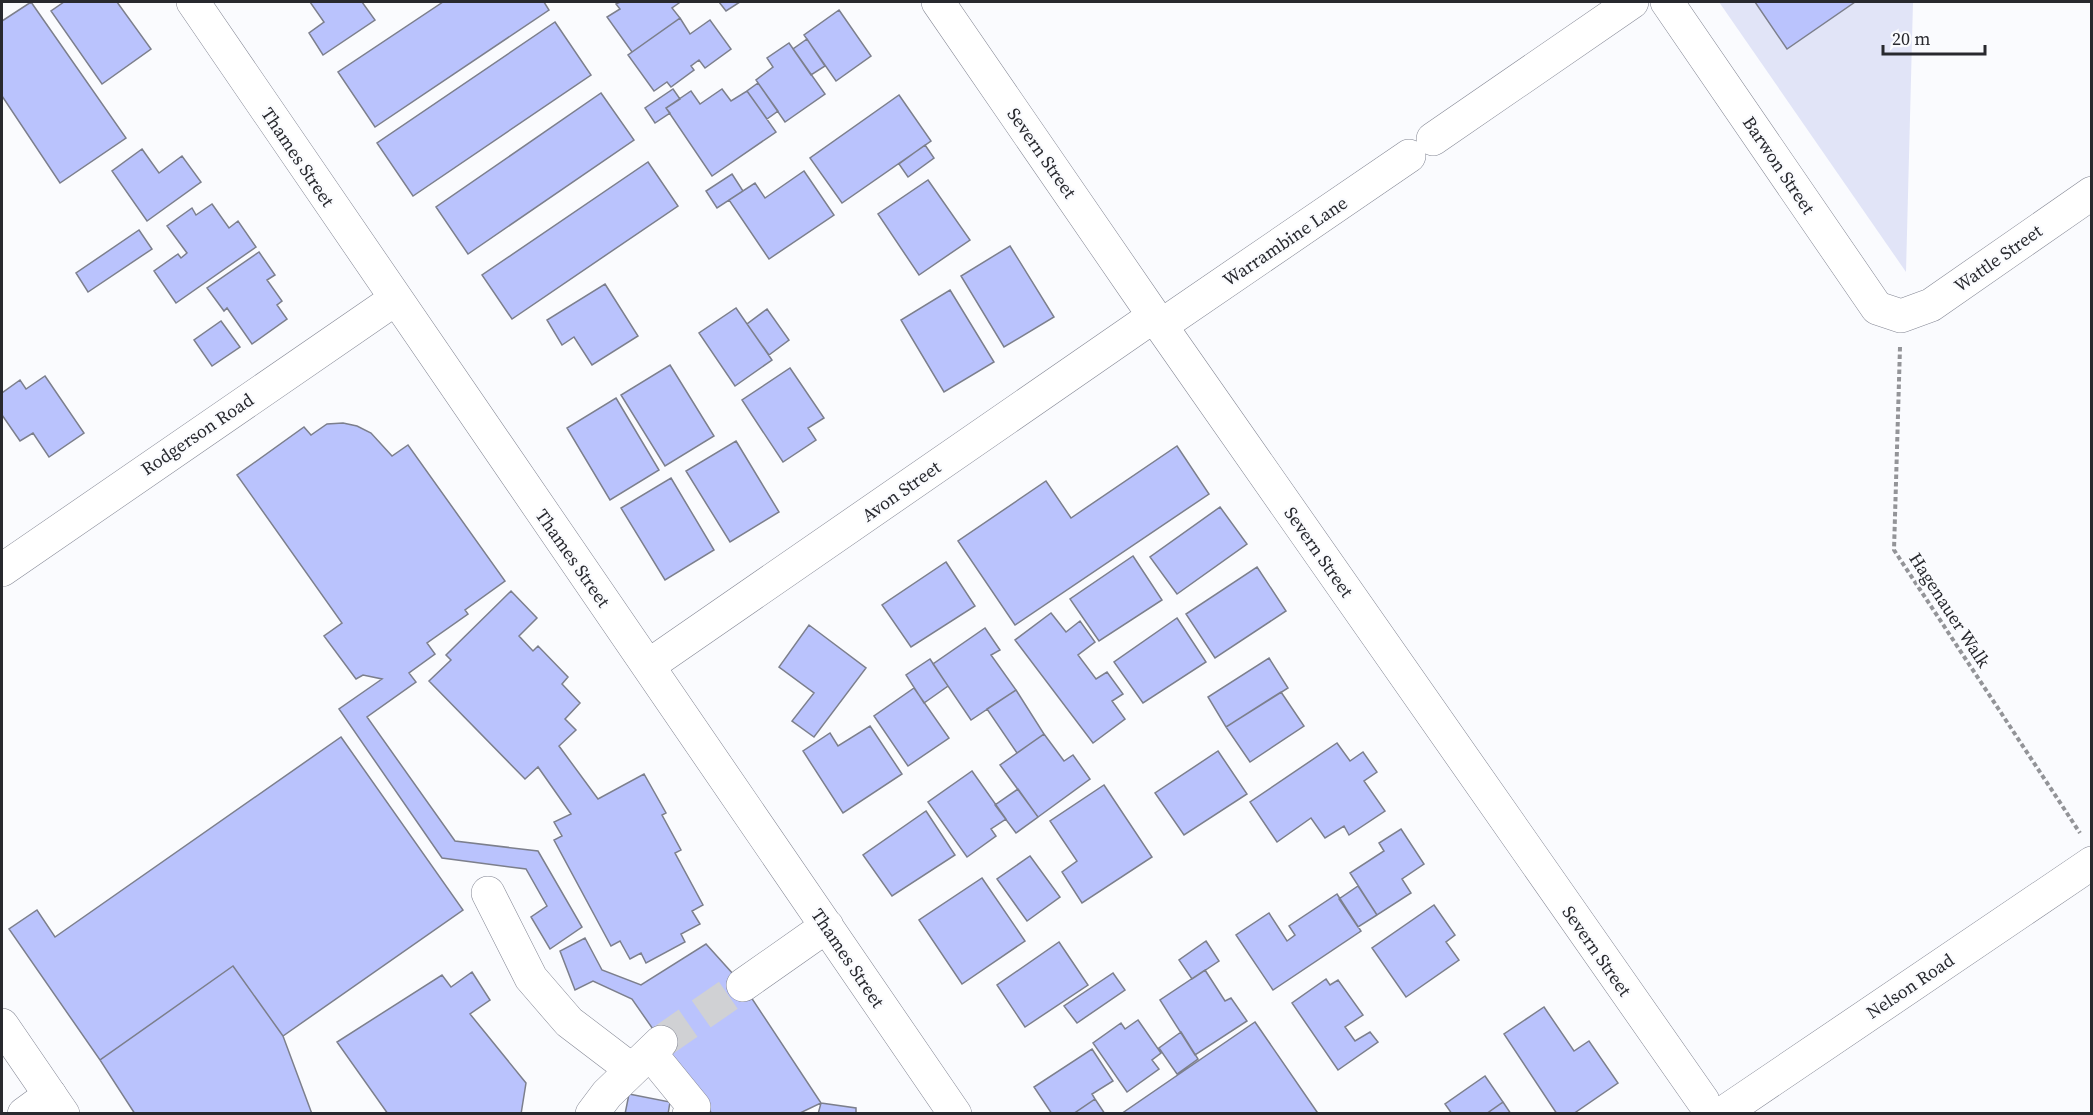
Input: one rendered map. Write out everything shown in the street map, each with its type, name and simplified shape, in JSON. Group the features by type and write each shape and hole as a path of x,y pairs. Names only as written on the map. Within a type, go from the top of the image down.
{"street":[{"name":"Thames Street","path":"193,2 394,300 955,1113"},
{"name":"Severn Street","path":"938,2 1158,321 1713,1109"},
{"name":"Warrambine Lane","path":"1158,321 1421,148 1632,2"},
{"name":"Barwon Street","path":"1667,2 1877,308 1901,316"},
{"name":"Wattle Street","path":"1901,316 1931,305 2091,193"},
{"name":"Rodgerson Road","path":"2,570 394,300"},
{"name":"Avon Street","path":"648,666 1158,321"},
{"name":"Nelson Road","path":"1713,1109 2089,852"},
{"path":"488,893 531,978 569,1022 648,1055 694,1107 689,1113"},
{"path":"743,985 827,926"},
{"path":"2,1025 46,1107"},
{"path":"592,1113 648,1055"}],"path":[{"name":"Hagenauer Walk","path":"1901,316 1894,550 2089,852"}],"shaded area":[{"path":"1719,2 1913,2 1906,272"}],"building":[{"path":"31,2 126,138 60,183 2,96 2,21"},
{"path":"64,2 117,2 151,49 102,84 51,11"},
{"path":"310,2 362,2 375,20 323,55 309,33 324,22"},
{"path":"443,2 544,2 549,10 375,127 338,72"},
{"path":"620,2 678,2 672,8 680,18 632,52 607,17 620,9 616,4"},
{"path":"719,2 740,2 726,11"},
{"path":"1755,2 1855,2 1787,49"},
{"path":"839,10 871,56 836,81 804,35"},
{"path":"680,18 690,34 710,20 731,49 705,68 699,60 691,66 694,70 671,87 667,82 654,91 628,55"},
{"path":"555,22 591,75 413,196 377,143"},
{"path":"807,39 825,66 811,75 793,49"},
{"path":"789,43 825,94 785,122 756,80 773,67 767,58"},
{"path":"758,83 778,111 767,119 747,91"},
{"path":"673,89 680,99 666,108 670,113 655,123 645,108"},
{"path":"722,89 731,101 747,91 776,132 712,176 666,108 691,91 700,104"},
{"path":"601,93 634,140 468,254 436,207"},
{"path":"899,95 931,141 842,203 810,158"},
{"path":"925,145 934,158 908,177 899,164"},
{"path":"142,149 159,173 182,156 201,182 147,221 112,171"},
{"path":"648,162 678,206 512,319 482,275"},
{"path":"804,171 834,215 769,259 729,200 755,183 765,198"},
{"path":"732,174 743,191 717,208 706,191"},
{"path":"928,180 970,240 919,275 878,214"},
{"path":"212,204 229,228 238,221 256,247 176,303 154,271 178,254 181,258 187,253 167,226 192,208 196,215"},
{"path":"139,230 152,249 88,292 76,273"},
{"path":"1010,246 1054,317 1004,347 961,276"},
{"path":"259,252 275,275 267,280 282,301 277,305 287,319 252,344 227,308 224,311 207,288"},
{"path":"605,284 638,336 592,365 574,337 562,345 547,320"},
{"path":"950,290 994,362 944,392 901,320"},
{"path":"736,308 772,360 735,386 699,333"},
{"path":"767,309 789,340 769,355 747,324"},
{"path":"221,321 240,347 212,366 194,340"},
{"path":"670,365 714,436 665,466 621,395"},
{"path":"790,368 824,418 808,428 816,440 783,462 742,400"},
{"path":"45,376 84,433 49,457 33,433 20,441 2,415 2,393 20,380 26,389"},
{"path":"616,398 659,470 610,500 567,428"},
{"path":"343,423 357,426 371,433 392,456 408,445 505,581 465,610 468,614 427,643 435,654 409,673 416,682 367,717 455,841 538,851 582,927 550,949 531,917 547,906 526,869 442,858 339,709 382,679 363,675 356,679 324,636 342,623 237,475 304,427 311,435 327,424"},
{"path":"736,441 779,512 730,542 686,471"},
{"path":"1177,446 1209,494 1015,625 958,541 1046,481 1071,518"},
{"path":"671,478 714,550 665,580 621,508"},
{"path":"1220,507 1247,544 1177,594 1150,557"},
{"path":"1133,556 1162,600 1099,641 1070,599"},
{"path":"946,562 975,606 911,647 882,605"},
{"path":"1257,567 1286,611 1215,658 1186,614"},
{"path":"511,591 537,618 519,636 533,651 538,646 568,677 562,684 580,703 565,719 576,730 559,746 598,799 644,774 666,813 662,815 681,850 675,853 703,905 692,911 700,924 681,934 685,942 646,963 641,953 630,959 620,941 611,946 554,840 562,836 554,822 571,814 538,767 525,779 429,681 451,660 446,655"},
{"path":"1051,613 1066,632 1080,621 1095,642 1078,655 1096,679 1107,672 1123,694 1112,701 1125,719 1093,743 1015,640"},
{"path":"1177,618 1206,662 1143,703 1114,662"},
{"path":"809,625 866,668 814,737 792,721 814,693 779,667"},
{"path":"985,628 1000,650 991,655 1016,690 971,720 933,664"},
{"path":"1269,658 1288,688 1226,727 1208,697"},
{"path":"930,659 948,686 924,703 906,675"},
{"path":"914,688 949,738 908,766 874,716"},
{"path":"1016,690 1044,734 1017,753 987,709"},
{"path":"1281,692 1304,726 1250,762 1226,727"},
{"path":"870,726 902,774 843,813 803,751 830,733 838,746"},
{"path":"1044,734 1064,761 1073,755 1090,779 1038,817 1000,765"},
{"path":"341,737 463,910 283,1036 233,966 100,1060 9,929 37,910 55,937"},
{"path":"1337,743 1350,761 1363,752 1377,772 1364,781 1385,811 1349,835 1344,826 1325,838 1311,818 1277,842 1250,802"},
{"path":"1218,751 1247,794 1184,835 1155,793"},
{"path":"972,771 1006,819 991,829 996,836 967,857 928,802"},
{"path":"1104,785 1152,857 1082,903 1062,872 1077,861 1050,821"},
{"path":"1018,789 1038,817 1016,833 995,805"},
{"path":"926,811 955,855 892,896 863,855"},
{"path":"1401,829 1424,864 1402,879 1411,893 1377,915 1350,873 1384,851 1379,843"},
{"path":"1030,856 1060,897 1027,921 997,879"},
{"path":"982,878 1025,941 962,984 919,920"},
{"path":"1358,886 1377,915 1358,927 1339,899"},
{"path":"1337,894 1361,931 1273,990 1236,935 1269,913 1287,941 1295,935 1289,926"},
{"path":"1434,905 1455,935 1446,942 1459,960 1406,997 1372,948"},
{"path":"585,938 602,970 641,985 706,944 743,985 821,1103 798,1114 712,1114 632,999 593,981 575,990 560,951"},
{"path":"1206,941 1219,961 1192,979 1179,960"},
{"path":"1059,942 1088,985 1025,1027 997,985"},
{"path":"233,966 283,1036 312,1114 135,1114 100,1060"},
{"path":"1205,970 1225,1001 1231,998 1247,1021 1195,1055 1160,1000"},
{"path":"472,972 490,1000 470,1014 526,1083 521,1114 388,1114 337,1042 442,975 451,987"},
{"path":"1113,973 1125,990 1077,1023 1064,1006"},
{"path":"1326,979 1330,985 1338,980 1363,1015 1345,1027 1355,1041 1370,1032 1378,1042 1338,1070 1292,1003"},
{"path":"1544,1007 1574,1051 1589,1041 1618,1083 1573,1114 1557,1114 1504,1034"},
{"path":"1138,1020 1161,1053 1152,1060 1159,1069 1127,1092 1093,1043 1121,1023 1125,1029"},
{"path":"1255,1022 1317,1112 1315,1114 1121,1114"},
{"path":"1181,1032 1198,1059 1177,1074 1159,1048"},
{"path":"1092,1049 1113,1081 1092,1094 1095,1099 1073,1114 1052,1114 1034,1087"},
{"path":"1485,1076 1503,1102 1486,1114 1452,1114 1445,1104"},
{"path":"629,1094 670,1102 668,1114 625,1114"},
{"path":"1095,1099 1105,1114 1073,1114"},
{"path":"1503,1102 1511,1114 1486,1114"},
{"path":"821,1103 856,1108 856,1114 818,1114"}],"tunnel":[{"path":"661,1042 743,985"}]}
